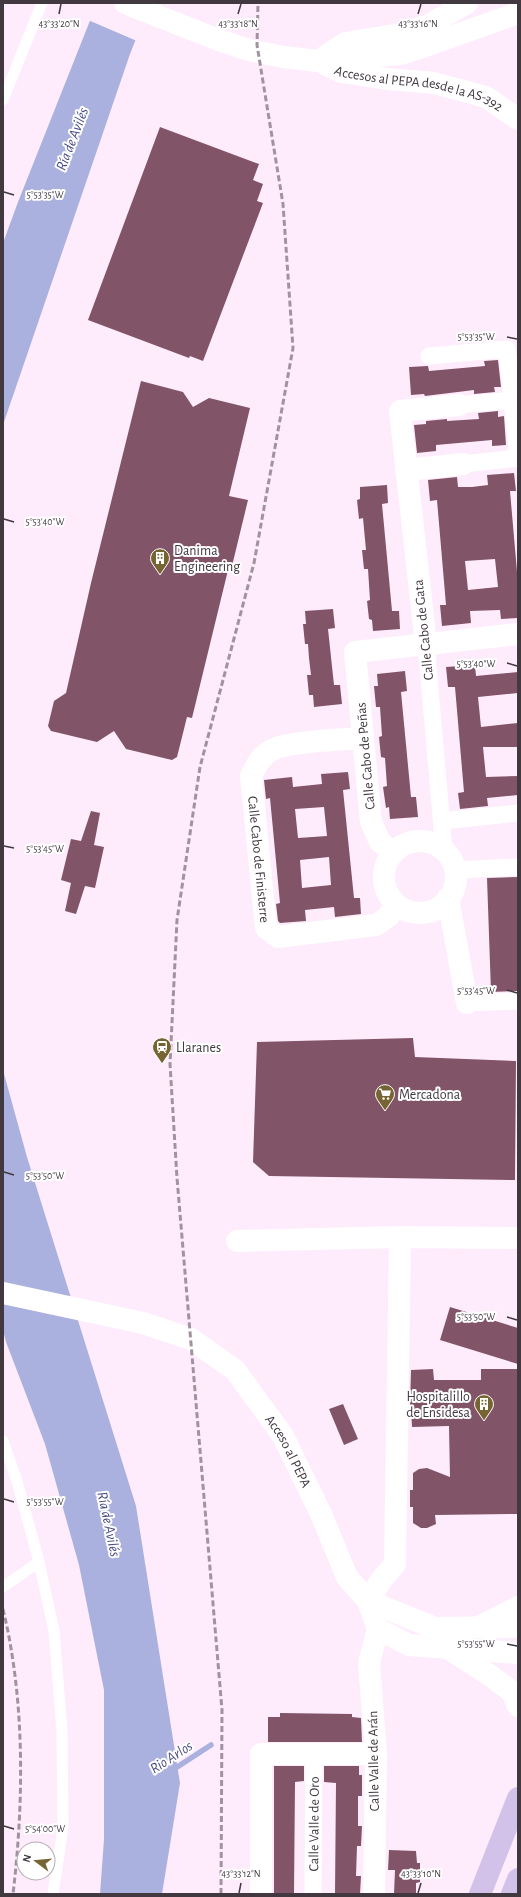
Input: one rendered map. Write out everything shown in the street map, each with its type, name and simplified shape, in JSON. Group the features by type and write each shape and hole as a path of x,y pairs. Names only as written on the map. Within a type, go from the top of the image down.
{"main road":[{"path":"480,1894 518,1798"},
{"path":"512,1894 518,1879"}],"street":[{"path":"125,3 216,39 249,50 283,57 318,61"},
{"name":"Accesos al PEPA desde la AS-392","path":"318,61 345,43 401,34 429,25 467,3"},
{"name":"Accesos al PEPA desde la AS-392","path":"318,61 401,54 518,13"},
{"name":"Accesos al PEPA desde la AS-392","path":"318,61 342,72 388,79 434,83 486,97 515,116"},
{"path":"406,470 518,458 507,349 429,356"},
{"path":"458,405 512,400"},
{"name":"Calle Cabo de Gata","path":"444,850 426,644 400,411 458,405"},
{"path":"426,644 518,634"},
{"name":"Calle Cabo de Peñas","path":"393,852 380,842 371,822 355,652 426,644"},
{"name":"Calle Cabo de Finisterre","path":"363,738 292,745 274,749 258,760 251,776 266,928 278,936 376,925 388,916 395,904"},
{"path":"442,821 518,813"},
{"path":"411,841 431,842 444,850 452,861 456,875 454,888 448,898 438,908 425,913 409,912 395,904 385,887 384,867 393,852 411,841"},
{"path":"454,870 518,867"},
{"path":"448,898 467,1003 518,1001"},
{"path":"237,1241 400,1237 518,1238"},
{"path":"400,1237 395,1564 382,1579 368,1601 434,1628 479,1626 518,1627"},
{"name":"Acceso al PEPA","path":"3,1292 142,1323 191,1339 235,1370 283,1436 321,1514 347,1577 368,1601 378,1629"},
{"path":"479,1626 518,1607"},
{"path":"378,1629 409,1645 450,1650 518,1654"},
{"name":"Calle Valle de Arán","path":"374,1894 376,1754 369,1663 378,1629"},
{"path":"450,1650 492,1676 512,1692 518,1706"},
{"path":"261,1894 261,1754 376,1754"},
{"name":"Calle Valle de Oro","path":"313,1894 314,1754"}],"lane":[{"path":"3,100 42,3"},
{"path":"3,1442 18,1481 39,1562 54,1631 62,1731 63,1828 53,1894"},
{"path":"3,1587 39,1562"}],"water":[{"name":"Ría de Avilés","path":"97,3 150,3 130,54 3,425 3,243"},
{"name":"Ría de Avilés","path":"3,1070 27,1157 136,1506 180,1783 162,1894 100,1894 104,1839 104,1690 79,1565 45,1444 6,1342 3,1330"}],"pier":[{"path":"95,3 152,3 137,41 88,20"}],"building":[{"path":"160,127 259,164 253,180 263,184 257,201 263,203 203,361 190,356 189,358 88,320"},
{"path":"498,360 501,387 494,387 495,392 474,394 474,390 425,396 424,394 411,395 409,367 428,366 429,371 485,366 484,361"},
{"name":"Danima Engineering","path":"141,381 183,392 193,407 209,398 250,408 229,496 248,500 232,566 229,566 192,718 187,717 177,757 172,760 126,749 114,731 97,742 51,731 48,726 54,701 66,693 91,583"},
{"path":"498,411 498,417 504,416 506,445 492,446 492,440 436,445 436,451 417,453 414,425 426,424 426,421 447,419 447,421 479,419 478,413"},
{"path":"514,473 516,491 510,491 518,583 518,618 501,619 500,610 470,611 471,623 442,626 440,605 446,605 437,500 430,501 428,480 457,477 458,487 472,487 488,485 487,475","holes":["495,559 498,587 468,590 465,561"]},
{"path":"387,485 388,503 382,504 392,611 399,611 400,629 373,631 372,620 369,619 367,601 370,600 368,569 364,569 362,550 366,550 363,518 359,519 357,500 360,499 360,487"},
{"path":"333,609 335,628 328,629 334,685 340,685 342,704 314,707 313,695 309,695 307,675 311,675 308,644 305,644 303,624 306,624 305,611"},
{"path":"475,665 476,676 518,672 518,693 478,697 481,727 518,723 518,747 483,747 486,777 518,776 518,795 487,798 488,806 460,809 458,793 464,792 455,687 448,687 446,667"},
{"path":"405,671 407,691 401,692 411,797 416,797 418,817 390,819 389,807 386,808 383,787 387,786 385,758 381,757 379,737 382,736 380,707 376,707 374,686 378,686 377,674"},
{"path":"348,772 350,789 343,790 354,898 360,898 361,914 335,917 334,907 305,910 306,921 280,923 278,921 276,904 280,903 270,798 266,799 264,780 292,777 293,787 322,784 321,774","holes":["324,807 327,836 298,838 295,809","329,857 331,885 302,888 300,860"]},
{"path":"91,811 100,813 94,845 104,847 95,888 85,886 76,914 65,911 71,883 61,880 71,839 81,841"},
{"path":"518,877 518,991 491,992 487,878"},
{"name":"Mercadona","path":"413,1038 415,1057 516,1061 515,1180 269,1176 253,1162 257,1042"},
{"path":"450,1307 518,1328 518,1364 440,1340"},
{"name":"Hospitalillo de Ensidesa","path":"433,1369 434,1380 481,1380 481,1369 518,1369 518,1514 435,1515 436,1524 427,1528 421,1528 413,1523 413,1507 410,1507 410,1490 413,1490 413,1473 419,1469 427,1468 450,1477 449,1426 412,1427 410,1407 411,1370"},
{"path":"343,1404 358,1439 344,1445 329,1409"},
{"path":"280,1713 352,1714 352,1717 361,1718 362,1742 268,1742 268,1717 280,1717"},
{"path":"274,1766 304,1766 304,1781 295,1782 294,1894 274,1894"},
{"path":"324,1766 359,1766 359,1775 362,1775 362,1796 358,1796 358,1826 362,1826 361,1846 357,1846 356,1876 361,1876 360,1894 335,1894 336,1783 324,1782"},
{"path":"389,1850 416,1851 417,1863 420,1863 420,1882 416,1883 416,1894 394,1894 395,1870 388,1870"}],"waterway":[{"name":"Rio Arlos","path":"171,1771 211,1745"}],"railway":[{"path":"221,1894 222,1710 177,1178 170,1064 177,920 200,767 254,563 293,348 283,204 257,45 258,3"},
{"path":"3,1609 10,1644 19,1715 19,1823 13,1894"}],"place":[{"name":"Danima Engineering","path":"160,575"},
{"name":"Llaranes","path":"162,1064"},
{"name":"Mercadona","path":"385,1111"},
{"name":"Hospitalillo de Ensidesa","path":"484,1421"}]}
